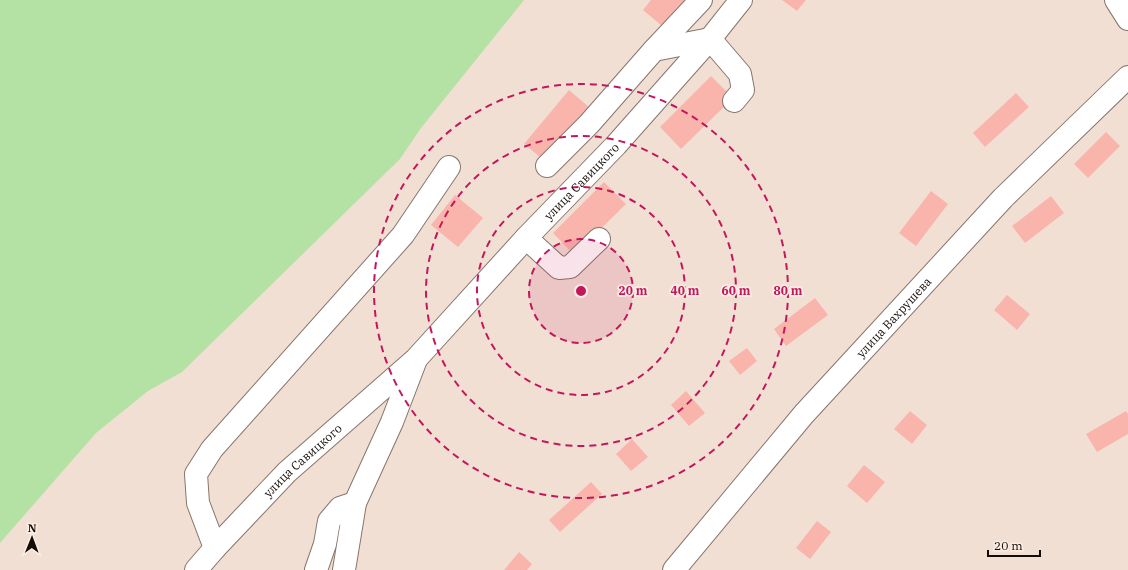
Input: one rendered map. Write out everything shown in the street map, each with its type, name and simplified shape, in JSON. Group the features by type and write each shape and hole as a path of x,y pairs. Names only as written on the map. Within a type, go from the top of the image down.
{"street":[{"path":"547,166 589,124 654,50 701,0"},
{"name":"улица Савицкого","path":"196,570 287,472 416,359 526,238 616,145 710,39 741,0"},
{"path":"1116,0 1128,19"},
{"path":"654,50 710,39 740,74 743,90 734,101"},
{"name":"улица Вахрушева","path":"674,570 804,414 998,203 1128,77"},
{"path":"215,548 198,503 196,474 212,449 403,235 450,167"},
{"path":"526,238 559,268 570,267 599,239"},
{"name":"улица Савицкого","path":"344,570 355,503 392,422 416,359"},
{"path":"316,570 325,544 329,521 340,508 355,503"}],"green space":[{"path":"0,0 524,0 421,128 400,159 182,372 148,391 96,433 0,543"}],"building":[{"path":"651,0 693,0 668,31 643,10"},
{"path":"782,0 806,0 797,11"},
{"path":"711,76 733,98 681,149 660,127"},
{"path":"569,90 590,108 545,161 524,144"},
{"path":"1016,93 1029,107 985,147 973,133"},
{"path":"1106,132 1120,146 1088,178 1074,164"},
{"path":"604,182 626,204 574,255 553,233"},
{"path":"931,191 948,204 916,246 899,233"},
{"path":"455,195 483,218 458,247 431,225"},
{"path":"1051,196 1064,213 1025,243 1012,226"},
{"path":"1007,295 1030,314 1017,330 994,310"},
{"path":"815,298 828,315 786,346 774,329"},
{"path":"747,348 757,361 740,375 729,361"},
{"path":"686,391 705,413 689,426 671,405"},
{"path":"910,411 927,425 912,444 894,429"},
{"path":"1126,411 1128,414 1128,434 1097,452 1086,434"},
{"path":"632,439 648,457 631,471 616,454"},
{"path":"864,465 885,482 867,503 847,486"},
{"path":"591,482 602,494 560,532 549,520"},
{"path":"817,521 831,532 810,559 796,548"},
{"path":"519,552 532,564 527,570 504,570"}]}
